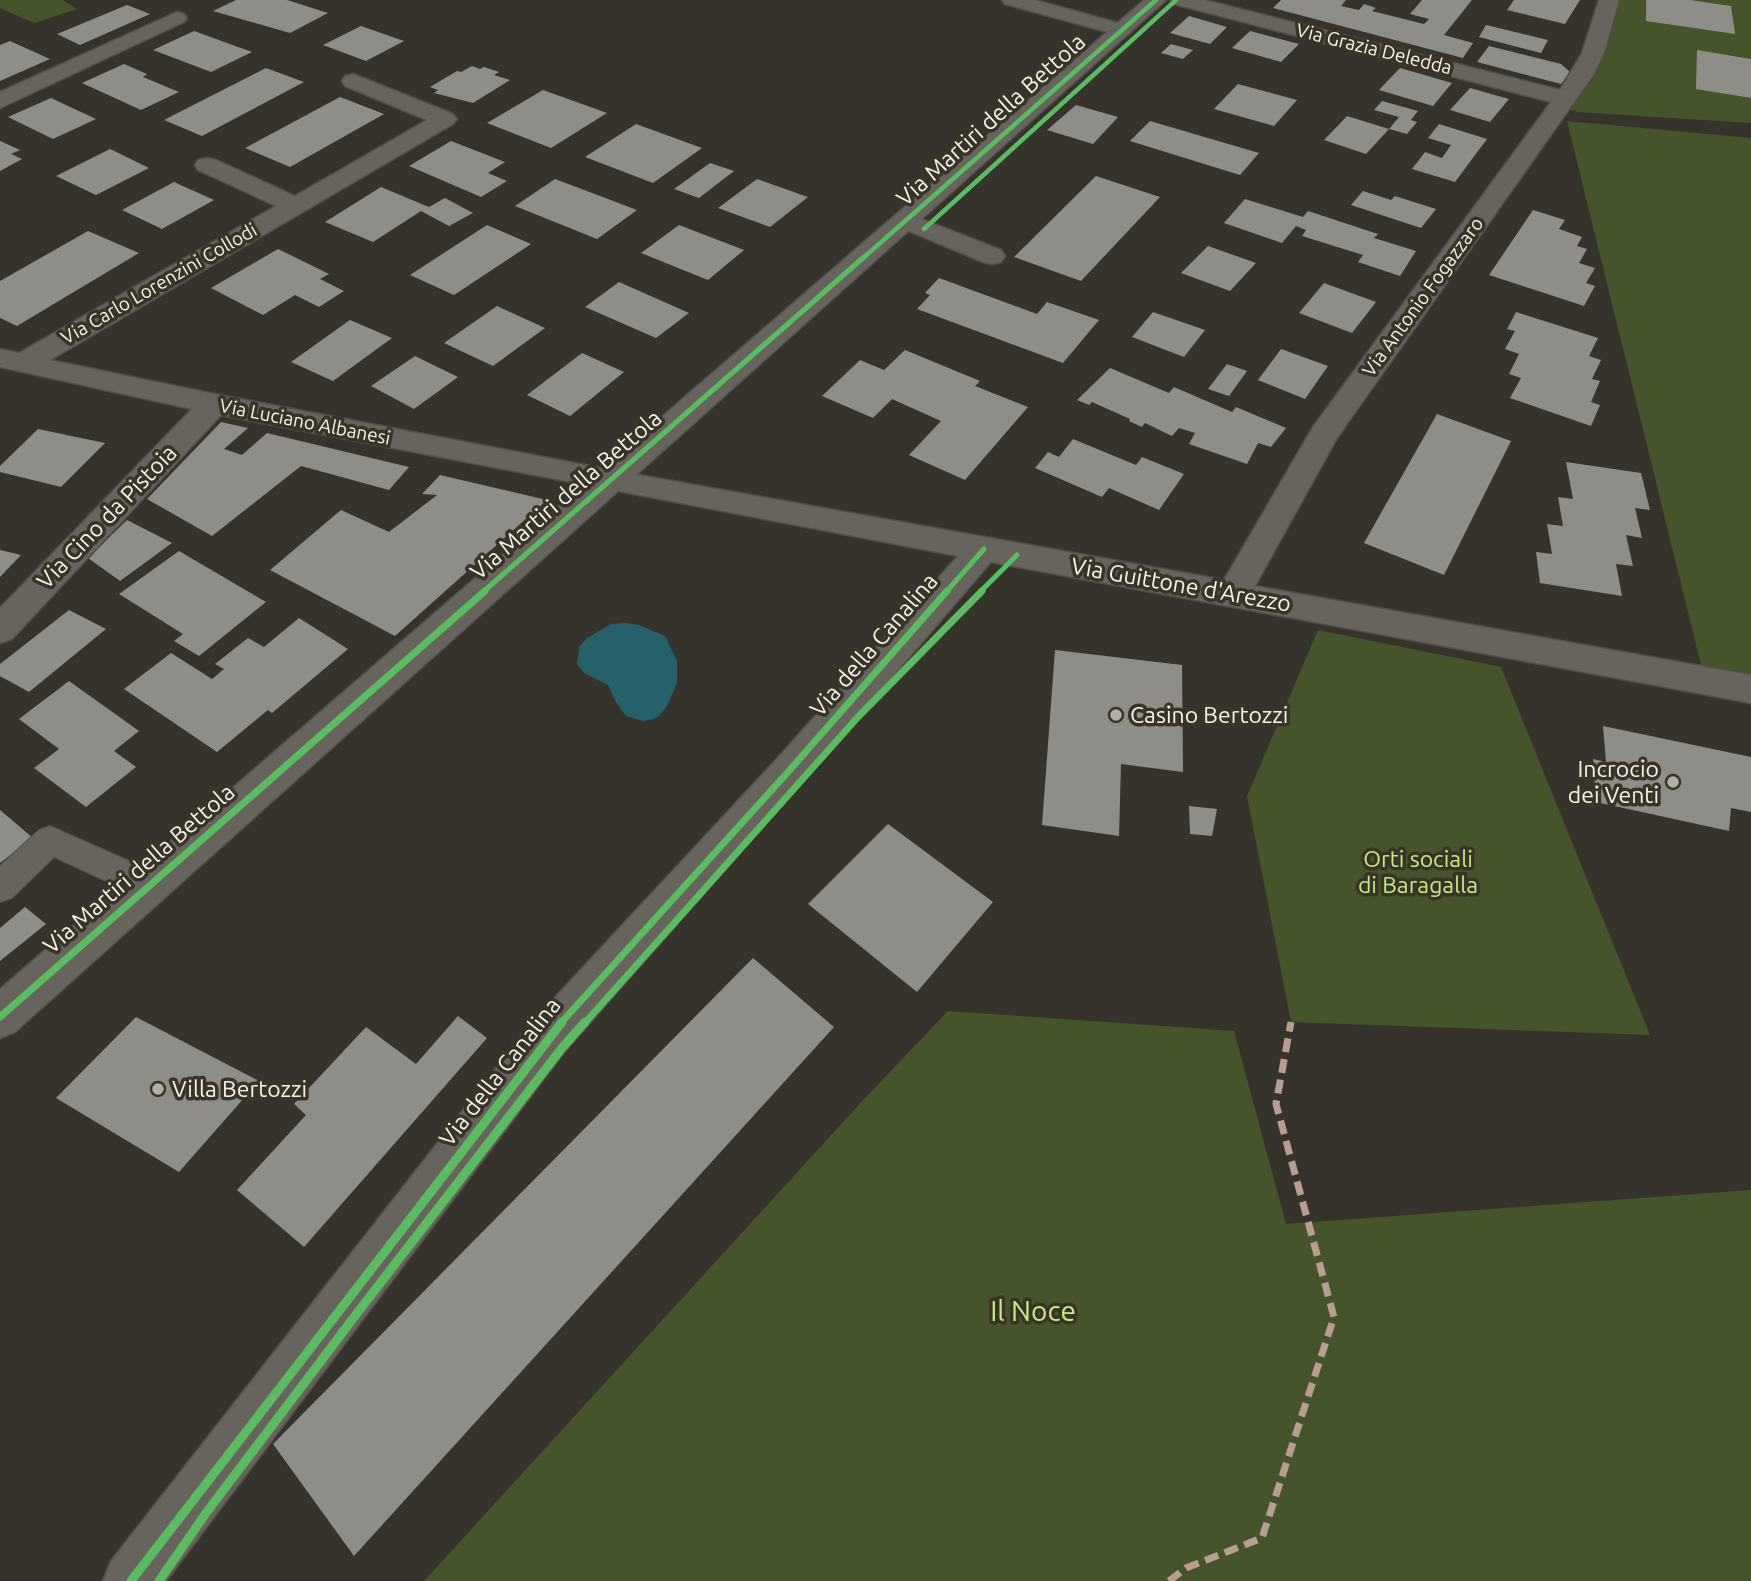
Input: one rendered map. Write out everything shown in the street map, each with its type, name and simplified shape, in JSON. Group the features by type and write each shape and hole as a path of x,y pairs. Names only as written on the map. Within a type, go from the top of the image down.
{"street":[{"path":"1012,0 1122,30"},
{"name":"Via Martiri della Bettola","path":"0,1017 1156,0"},
{"name":"Via Grazia Deledda","path":"1181,0 1567,99"},
{"name":"Via Antonio Fogazzaro","path":"1233,594 1324,434 1567,99 1591,58 1609,0"},
{"path":"0,101 177,18"},
{"name":"Via Carlo Lorenzini Collodi","path":"12,361 445,119 353,81"},
{"name":"Via Carlo Lorenzini Collodi","path":"207,165 295,205"},
{"path":"906,221 992,256"},
{"name":"Via Luciano Albanesi","path":"12,361 214,404 611,481"},
{"name":"Via Cino da Pistoia","path":"0,630 214,404"},
{"name":"Via Guittone d'Arezzo","path":"611,481 1751,689"},
{"name":"Via della Canalina","path":"131,1581 548,1037 788,772 984,549"}],"lane":[{"path":"0,887 50,840 149,886"}],"green space":[{"path":"0,0 63,0 77,9 34,23 0,8"},
{"path":"1609,0 1751,0 1751,123 1577,112 1561,107"},
{"path":"1567,121 1751,138 1751,688 1705,681"},
{"name":"Orti sociali di Baragalla","path":"1318,630 1501,667 1650,1035 1291,1022 1247,796"},
{"name":"Il Noce","path":"948,1011 1234,1031 1286,1224 1751,1190 1751,1581 424,1581 866,1097"}],"water":[{"path":"611,624 639,625 665,636 677,661 677,683 667,706 659,716 651,720 642,721 626,716 608,685 584,673 577,664 579,647 587,638"}],"building":[{"path":"236,0 287,0 328,13 290,33 213,11"},
{"path":"1281,0 1346,0 1341,6 1359,10 1364,4 1376,8 1372,11 1424,24 1429,19 1410,14 1422,0 1472,0 1444,35 1473,43 1463,58 1273,8"},
{"path":"1514,0 1580,0 1565,24 1507,10"},
{"path":"1646,0 1690,0 1731,6 1735,34 1646,21"},
{"path":"127,5 150,14 80,45 57,34"},
{"path":"1189,16 1227,27 1210,44 1170,33"},
{"path":"1486,25 1548,40 1541,53 1479,37"},
{"path":"361,26 404,41 366,61 323,45"},
{"path":"194,31 252,52 211,72 153,50"},
{"path":"1250,31 1299,44 1281,62 1232,48"},
{"path":"10,41 50,59 0,81 0,45"},
{"path":"1171,44 1193,50 1183,59 1161,53"},
{"path":"1489,46 1561,64 1570,72 1561,84 1477,62"},
{"path":"1697,50 1751,59 1751,98 1696,89"},
{"path":"124,64 147,74 143,77 179,92 141,110 82,83"},
{"path":"472,66 499,72 494,75 510,80 473,103 434,93 438,90 430,87 457,71 461,72"},
{"path":"266,68 304,82 202,136 164,120"},
{"path":"1400,68 1452,83 1433,106 1379,90"},
{"path":"1238,84 1297,100 1274,126 1214,109"},
{"path":"1470,88 1509,99 1490,122 1450,110"},
{"path":"543,90 607,113 551,148 487,123"},
{"path":"340,97 384,114 290,167 245,148"},
{"path":"51,98 96,119 53,139 8,117"},
{"path":"1382,101 1418,111 1411,120 1417,122 1407,134 1389,129 1399,117 1374,110"},
{"path":"1076,105 1118,117 1093,144 1047,130"},
{"path":"1347,116 1389,129 1366,154 1324,140"},
{"path":"1150,121 1259,153 1240,175 1130,141"},
{"path":"636,124 702,148 653,183 585,157"},
{"path":"1439,124 1487,139 1455,182 1412,169 1425,152 1442,158 1451,145 1428,138"},
{"path":"0,141 20,150 11,154 22,159 0,171"},
{"path":"451,141 505,162 488,173 507,181 481,197 409,166"},
{"path":"110,149 149,168 96,195 56,176"},
{"path":"710,163 734,171 699,198 674,189"},
{"path":"1096,176 1160,197 1081,281 1014,257"},
{"path":"555,179 637,210 597,239 515,206"},
{"path":"757,179 808,197 770,227 718,208"},
{"path":"174,182 214,200 162,229 122,210"},
{"path":"381,187 429,207 445,198 473,213 449,226 421,211 373,242 325,222"},
{"path":"1363,191 1391,200 1395,196 1436,209 1421,228 1351,205"},
{"path":"1245,199 1303,217 1308,211 1378,234 1374,238 1416,251 1400,276 1358,262 1363,255 1302,236 1306,230 1296,226 1282,243 1224,223"},
{"path":"1533,210 1565,220 1559,229 1582,237 1577,246 1587,249 1579,263 1595,268 1586,283 1595,286 1584,306 1489,275"},
{"path":"487,225 531,244 454,295 410,275"},
{"path":"679,225 744,250 708,280 641,253"},
{"path":"88,231 139,253 17,326 0,318 0,281"},
{"path":"1208,246 1256,263 1230,291 1181,273"},
{"path":"278,249 329,274 320,279 344,291 319,307 295,295 263,315 211,288"},
{"path":"939,278 1037,314 1047,302 1099,320 1063,363 917,309 930,295 925,293"},
{"path":"619,282 689,313 656,338 585,307"},
{"path":"1324,283 1376,302 1352,333 1299,313"},
{"path":"497,306 545,328 493,366 444,343"},
{"path":"1153,312 1205,330 1184,357 1132,337"},
{"path":"1516,312 1598,338 1589,356 1601,360 1592,379 1600,381 1591,402 1600,405 1591,426 1510,398 1521,378 1509,374 1519,354 1505,349 1515,331 1507,329"},
{"path":"350,320 392,338 333,381 291,362"},
{"path":"1281,349 1328,366 1305,399 1258,380"},
{"path":"905,350 980,381 975,386 1028,407 965,480 909,455 941,421 892,399 873,418 822,396 860,360 884,370"},
{"path":"582,353 624,372 570,416 527,395"},
{"path":"415,356 458,377 414,409 371,386"},
{"path":"1227,364 1247,371 1229,396 1208,389"},
{"path":"1110,368 1169,393 1174,387 1232,412 1236,407 1286,428 1271,447 1258,443 1247,464 1189,444 1195,433 1179,428 1172,436 1145,423 1142,427 1092,402 1089,405 1077,400"},
{"path":"1437,414 1511,441 1444,575 1364,543"},
{"path":"221,422 248,428 224,449 242,455 267,433 409,467 389,490 301,466 212,536 147,499"},
{"path":"38,429 105,443 61,487 0,472 0,466"},
{"path":"1073,439 1136,465 1142,457 1184,474 1159,510 1109,488 1102,497 1035,468 1048,452 1059,457"},
{"path":"1566,462 1641,473 1650,510 1635,508 1642,538 1626,535 1633,566 1616,564 1622,596 1540,583 1536,552 1552,554 1547,524 1563,526 1558,497 1573,499"},
{"path":"440,475 547,500 395,636 270,570 341,510 389,532 437,495 422,494"},
{"path":"127,520 172,543 120,581 88,558"},
{"path":"0,550 21,555 0,577"},
{"path":"179,551 266,602 199,656 174,641 183,634 119,594"},
{"path":"69,610 106,629 29,692 0,676 0,664"},
{"path":"299,618 348,649 272,713 268,710 217,752 124,689 171,653 212,679 224,669 215,664 248,638 264,647"},
{"name":"Casino Bertozzi","path":"1055,650 1182,665 1183,772 1121,764 1119,836 1042,825"},
{"path":"69,681 139,731 114,751 136,767 86,807 34,768 59,749 19,719"},
{"name":"Incrocio dei Venti","path":"1603,726 1751,757 1751,812 1731,808 1729,831 1596,802 1593,759 1606,762"},
{"path":"1189,806 1217,809 1212,836 1190,834"},
{"path":"0,810 33,838 0,863"},
{"path":"888,824 993,902 917,992 808,904"},
{"path":"25,907 46,924 0,961 0,928"},
{"path":"753,958 834,1027 354,1556 273,1444"},
{"path":"458,1016 487,1038 304,1247 237,1190 306,1115 294,1104 366,1027 416,1064"},
{"name":"Villa Bertozzi","path":"136,1017 259,1081 179,1172 56,1098"}],"marked path":[{"path":"1169,1581 1186,1568 1262,1538 1334,1317 1276,1104 1291,1022"}],"cycle path":[{"path":"0,1017 1156,0"},
{"path":"924,229 1176,0"},
{"path":"131,1581 548,1037 788,772 984,549"},
{"path":"159,1581 206,1513 562,1048 858,717 1017,555"}],"place":[{"name":"Casino Bertozzi","path":"1116,715"},
{"name":"Incrocio dei Venti","path":"1673,782"},
{"name":"Villa Bertozzi","path":"158,1089"}]}
